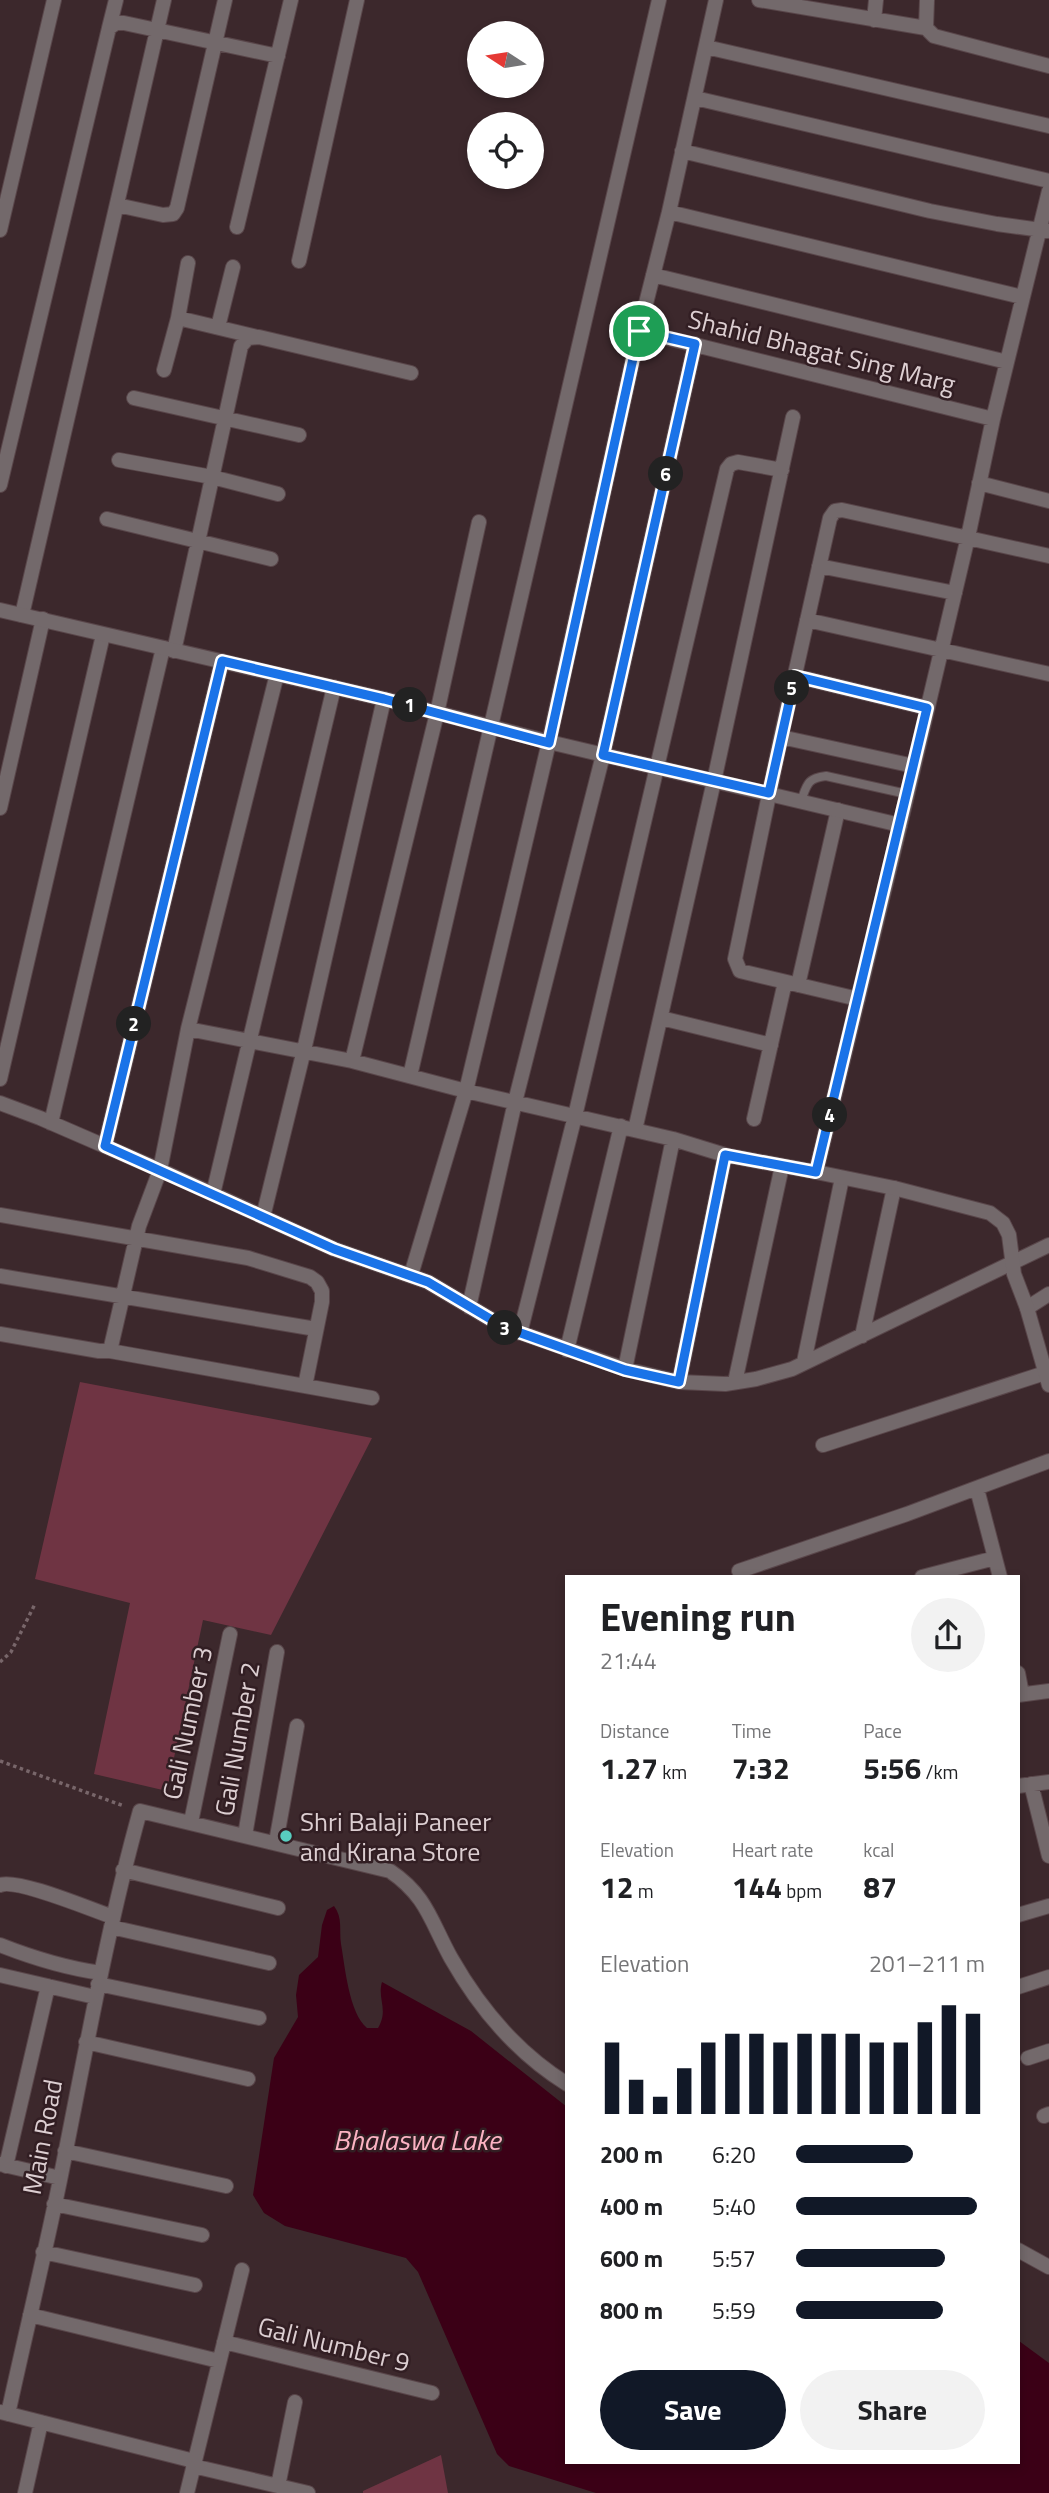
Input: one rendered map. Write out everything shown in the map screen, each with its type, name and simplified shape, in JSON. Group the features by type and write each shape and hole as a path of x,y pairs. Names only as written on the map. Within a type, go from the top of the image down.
{"street":[{"path":"0,229 54,0"},
{"path":"0,485 116,0"},
{"path":"22,615 164,0"},
{"path":"117,205 163,215 173,214 177,208 225,0"},
{"path":"237,227 291,0"},
{"path":"299,261 357,0"},
{"path":"410,1076 659,0"},
{"path":"411,1275 466,1091 549,743 639,331 669,212 716,0"},
{"path":"874,20 876,0"},
{"path":"926,28 927,0"},
{"path":"768,1 822,6 874,20 926,28 934,36 1049,66"},
{"path":"109,28 116,23 124,23 278,56"},
{"path":"705,47 1049,126"},
{"path":"695,98 1049,181"},
{"path":"682,151 930,211 996,224 1044,229"},
{"path":"816,1172 955,593 1022,298 1044,229 1049,191"},
{"path":"669,212 1022,298"},
{"path":"164,370 178,318 188,263"},
{"path":"218,327 233,267"},
{"path":"653,275 1007,362"},
{"path":"178,318 411,373"},
{"name":"Shahid Bhagat Sing Marg","path":"639,331 993,419"},
{"path":"51,1122 168,649 198,541 241,346 248,338 259,337"},
{"path":"469,1307 515,1102 603,755 695,344"},
{"path":"134,398 299,435"},
{"path":"567,1350 660,1018 793,417"},
{"path":"119,460 212,477 278,494"},
{"path":"520,1333 575,1116 727,469 738,462 782,470"},
{"path":"979,483 1049,502"},
{"path":"858,999 740,971 735,959 780,737 830,518 835,511 842,510 1049,556"},
{"path":"107,519 271,559"},
{"path":"352,1061 437,713 479,522"},
{"path":"819,566 955,593"},
{"path":"0,610 334,687 549,743 900,825"},
{"path":"0,808 43,619"},
{"path":"807,620 1049,674"},
{"path":"0,1079 103,635"},
{"path":"105,1146 222,661"},
{"path":"110,1351 136,1239 158,1175 188,1029 276,674"},
{"path":"795,676 927,708"},
{"path":"213,1195 247,1041 334,687"},
{"path":"263,1217 384,699"},
{"path":"780,737 914,766"},
{"path":"754,1119 771,1045 792,984 838,810"},
{"path":"660,1018 771,1045"},
{"path":"188,1029 352,1061 466,1091 673,1139 725,1155 894,1188 990,1213 1003,1223 1009,1236 1013,1268 1046,1368 823,1445"},
{"path":"0,1103 105,1146 158,1175 213,1195 345,1253 428,1282 486,1318 520,1333 625,1370 679,1382 735,1382 792,1369 1013,1268 1049,1245"},
{"path":"625,1370 673,1139"},
{"path":"679,1382 725,1155"},
{"path":"735,1382 782,1166"},
{"path":"804,1362 842,1178"},
{"path":"862,1336 894,1188"},
{"path":"0,1215 248,1258 310,1277 322,1291 305,1386"},
{"path":"0,1276 122,1294 316,1329"},
{"path":"1027,1308 1049,1294"},
{"path":"0,1334 372,1398"},
{"path":"739,1570 977,1489 1049,1461"},
{"path":"977,1489 999,1575"},
{"path":"930,1575 995,1558"},
{"name":"Gali Number 3","path":"191,1822 230,1634"},
{"name":"Gali Number 2","path":"245,1835 277,1652"},
{"path":"1020,1694 1049,1691"},
{"path":"276,1842 298,1726"},
{"path":"1049,1782 1025,1785 1049,1856"},
{"path":"140,1811 390,1871 410,1884 427,1908 451,1958 482,2008 516,2045 565,2082"},
{"name":"Main Road","path":"4,2413 30,2315 123,1870 140,1811"},
{"path":"123,1870 278,1908"},
{"path":"0,1885 22,1885 112,1922 269,1964"},
{"path":"1020,1914 1049,1906"},
{"path":"0,1945 43,1962 72,1969 98,1985"},
{"path":"0,1975 48,1986 98,1985 259,2018"},
{"path":"1020,1986 1049,1977"},
{"path":"48,1986 3,2165 60,2178"},
{"path":"86,2042 248,2080"},
{"path":"1028,2058 1049,2051"},
{"path":"65,2151 226,2186"},
{"path":"54,2204 202,2235"},
{"path":"1020,2251 1046,2263"},
{"path":"43,2252 195,2285"},
{"path":"187,2493 242,2270"},
{"path":"30,2315 219,2361"},
{"name":"Gali Number 9","path":"224,2343 432,2393"},
{"path":"278,2486 295,2402"},
{"path":"4,2413 308,2493"},
{"path":"25,2493 41,2422"}],"lane":[{"path":"801,801 806,785 815,777 826,776 907,794"}],"path":[{"path":"0,1662 11,1652 35,1604"},
{"path":"0,1761 140,1811"}],"shaded area":[{"path":"80,1382 372,1438 271,1635 203,1620 167,1791 94,1774 130,1603 35,1579"},
{"path":"441,2455 448,2493 363,2493 363,2491"}],"water":[{"name":"Bhalaswa Lake","path":"334,1906 337,1911 352,2001 367,2028 378,2028 383,2016 382,1982 471,2031 565,2105 565,2464 1020,2464 1020,2342 1049,2363 1049,2493 596,2493 509,2466 497,2454 418,2272 406,2258 285,2226 264,2213 253,2195 274,2058 298,2017 296,1995 299,1975 318,1957 327,1910"}],"place":[{"name":"Shri Balaji Paneer and Kirana Store","path":"286,1836"}],"route":[{"path":"639,331 695,344 603,755 769,793 795,676 927,708 816,1172 725,1155 679,1382 625,1370 504,1327 428,1282 334,1249 105,1146 222,661 384,699 549,743 639,331"}]}
